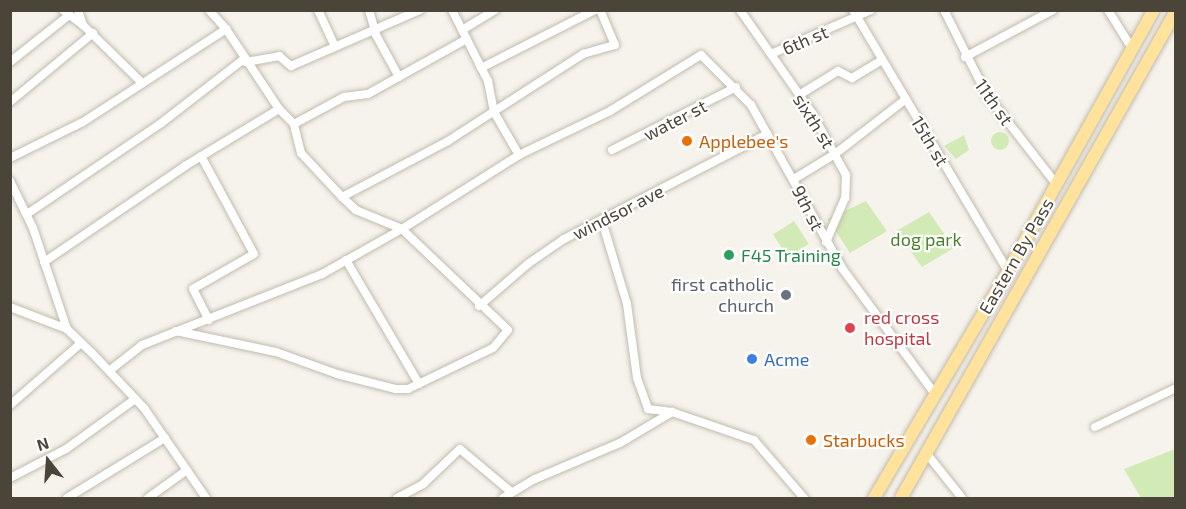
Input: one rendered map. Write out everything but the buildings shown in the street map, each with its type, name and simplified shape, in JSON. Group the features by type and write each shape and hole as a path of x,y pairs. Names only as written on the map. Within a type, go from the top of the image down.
{"main road":[{"name":"Eastern By Pass","path":"874,498 1008,271 1134,50 1154,10"},
{"name":"Eastern By Pass","path":"901,498 1176,11"}],"street":[{"path":"78,10 83,25"},
{"path":"175,331 276,352 337,374 396,389 419,384 497,344 508,330 479,306 402,229 356,210 342,197 301,153 294,124 279,110 226,29 209,10"},
{"path":"318,10 336,46"},
{"path":"369,10 377,30 376,35 399,77"},
{"path":"27,214 160,124 246,60 276,56 291,66 420,10"},
{"path":"109,371 142,345 293,287 346,260 402,229 519,155 494,112 481,68 452,10"},
{"path":"462,30 495,10"},
{"path":"342,197 494,112 583,54 615,45 598,10 481,68"},
{"name":"sixth st","path":"740,10 799,95 835,154 848,187 826,242"},
{"name":"6th st","path":"771,54 855,14 871,10"},
{"name":"11th st","path":"944,10 965,57 987,95 1057,185"},
{"path":"1108,10 1134,50"},
{"path":"965,57 1048,12"},
{"path":"10,62 66,13 93,33 142,83"},
{"name":"15th st","path":"855,14 1008,271"},
{"path":"10,158 83,122 226,29"},
{"path":"10,102 93,33"},
{"path":"294,124 344,97 368,94 467,39"},
{"name":"9th st","path":"519,155 610,111 701,55 736,87 794,179 826,242 934,393"},
{"path":"799,95 838,71 852,78 882,60"},
{"name":"water st","path":"612,150 736,87"},
{"path":"794,179 835,154 906,99"},
{"path":"44,262 201,156 279,110"},
{"name":"windsor ave","path":"479,306 529,263 602,221 767,134"},
{"path":"201,156 254,254 193,289 209,320"},
{"path":"10,181 27,214 66,329"},
{"path":"602,221 627,304 642,398 648,409 672,412 754,440 804,498"},
{"path":"346,260 419,384"},
{"path":"10,306 66,329 81,343 135,399 206,498"},
{"path":"10,405 81,343"},
{"path":"1095,427 1176,388"},
{"path":"10,478 66,449 135,399"},
{"path":"503,498 511,492 620,443 672,412"},
{"path":"67,498 165,438"},
{"path":"397,498 423,483 460,449 511,492"},
{"path":"927,454 962,498"},
{"path":"148,498 187,470"}],"green space":[{"path":"996,132 1004,132 1009,137 1007,148 996,150 991,145 991,137"},
{"path":"964,135 969,150 956,159 944,146"},
{"path":"866,201 887,231 850,253 828,219"},
{"name":"dog park","path":"929,212 954,248 922,267 896,231"},
{"path":"794,221 809,244 788,257 773,235"},
{"path":"1175,449 1175,498 1141,498 1124,469"}],"place":[{"name":"Applebee's","path":"687,141"},
{"name":"F45 Training","path":"729,255"},
{"name":"first catholic church","path":"786,295"},
{"name":"red cross hospital","path":"850,328"},
{"name":"Acme","path":"752,359"},
{"name":"Starbucks","path":"811,440"}]}
